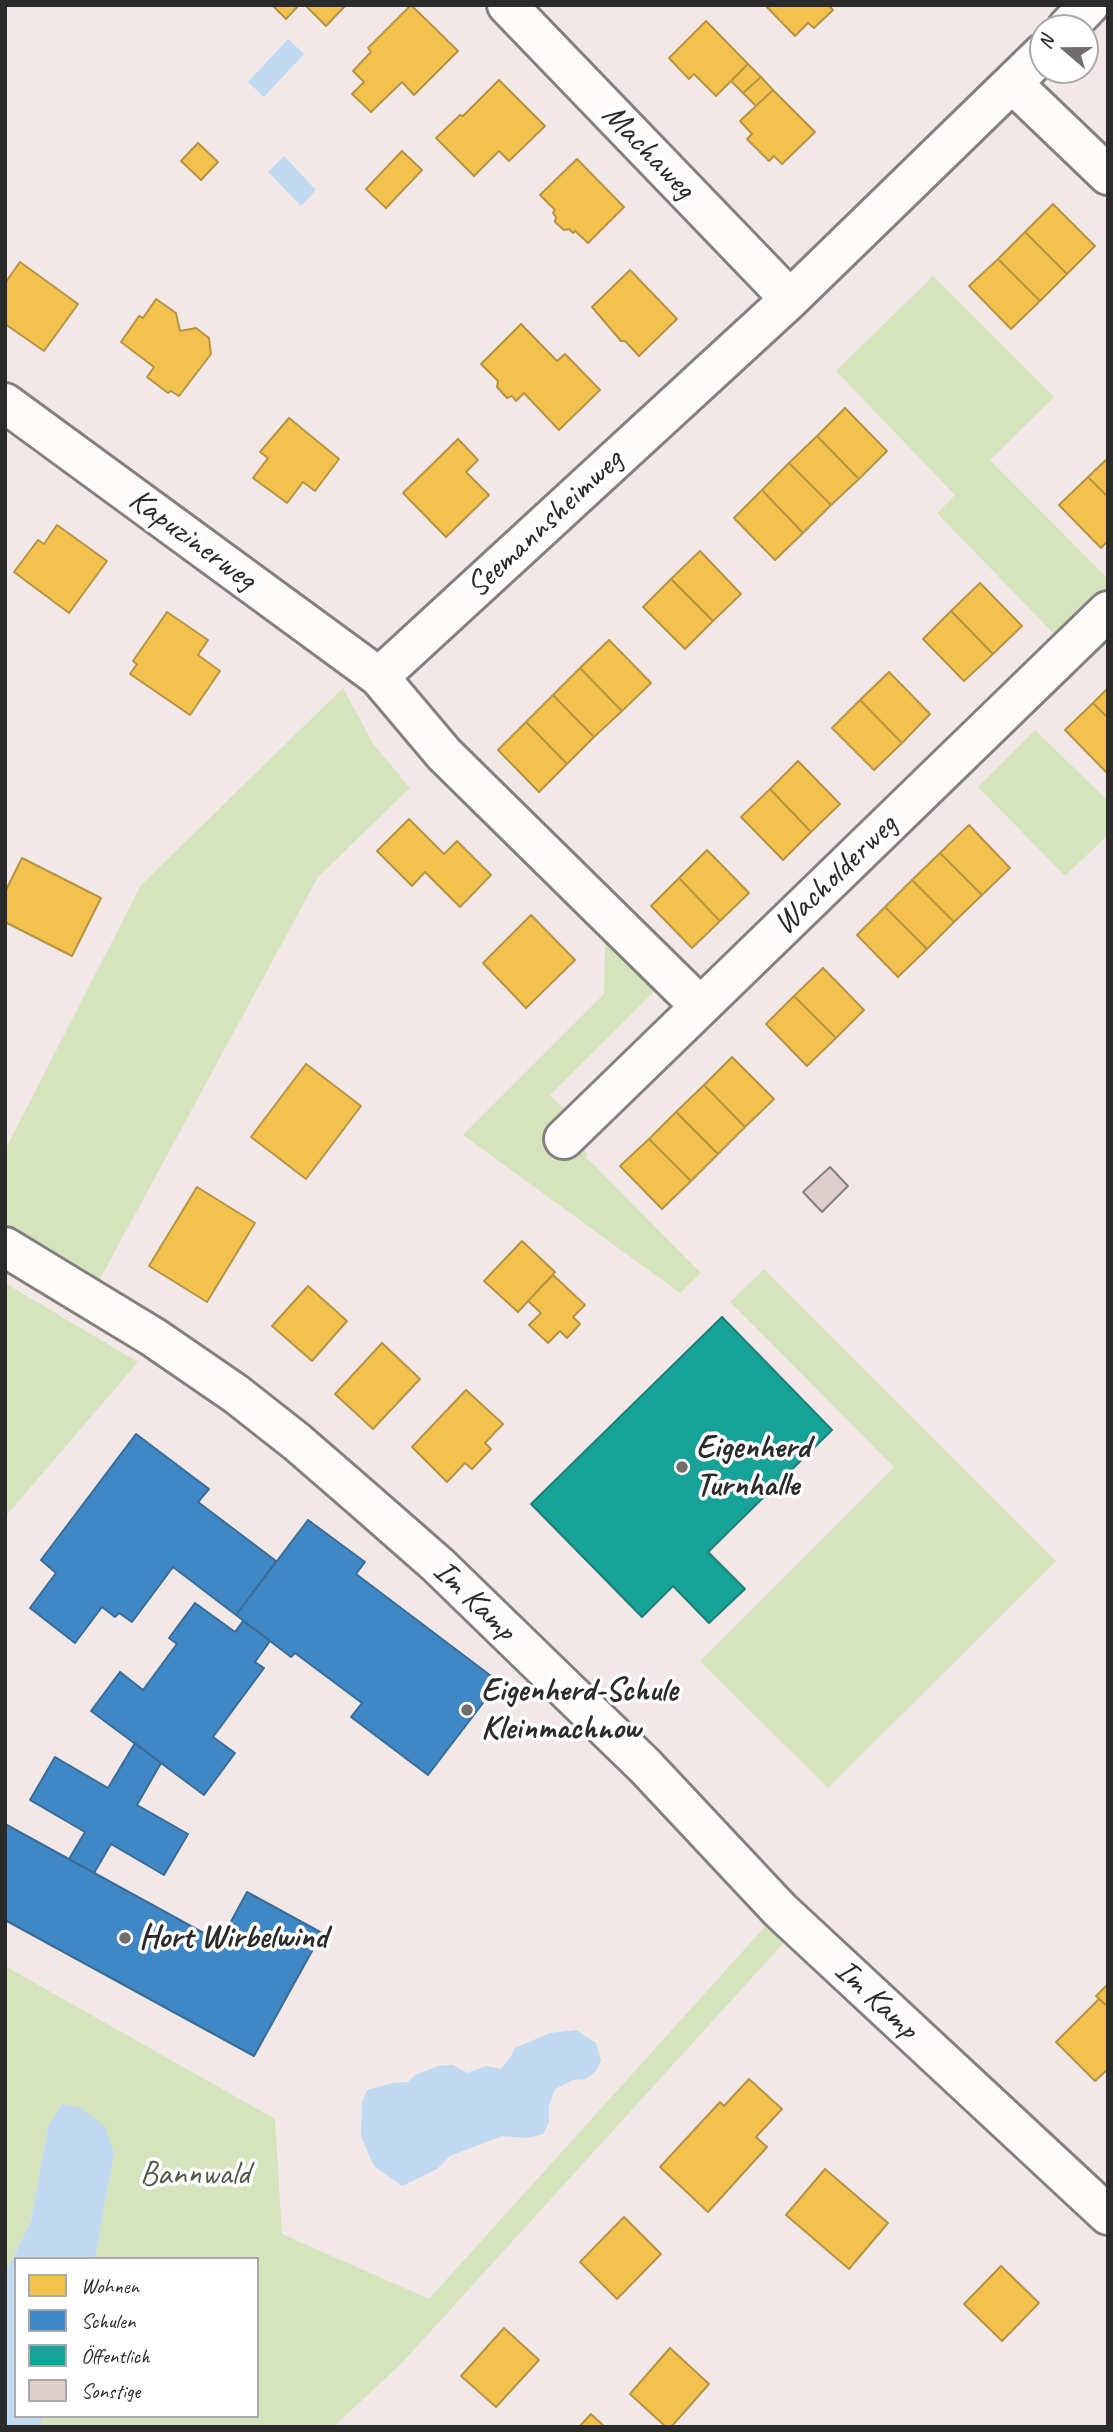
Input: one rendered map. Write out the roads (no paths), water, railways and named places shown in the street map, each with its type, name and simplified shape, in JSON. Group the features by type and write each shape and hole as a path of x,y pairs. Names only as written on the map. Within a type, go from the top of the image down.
{"street":[{"name":"Machaweg","path":"507,5 790,299"},
{"name":"Seemannsheimweg","path":"379,677 790,299 1029,67"},
{"path":"1013,84 1108,175"},
{"name":"Kapuzinerweg","path":"5,403 379,677"},
{"name":"Wacholderweg","path":"564,1139 1108,611"},
{"path":"379,677 444,754 700,1006"},
{"name":"Im Kamp","path":"5,1247 175,1352 236,1394 297,1442 438,1566 645,1766 780,1910 1108,2215"}],"water":[{"path":"288,39 304,54 264,97 248,82"},
{"path":"284,156 316,190 301,206 268,172"},
{"path":"576,2030 596,2043 601,2061 596,2071 586,2079 573,2080 555,2089 549,2106 549,2122 543,2134 527,2138 502,2136 450,2156 437,2169 402,2186 374,2166 361,2136 362,2102 367,2090 408,2082 415,2075 438,2066 453,2065 467,2073 486,2066 501,2069 515,2048 550,2033"},
{"path":"62,2104 82,2108 105,2127 114,2153 95,2257 14,2257 14,2418 43,2418 39,2427 5,2427 5,2274 31,2221 48,2127"}],"place":[{"name":"Eigenherd Turnhalle","path":"682,1467"},
{"name":"Eigenherd-Schule Kleinmachnow","path":"467,1710"},
{"name":"Hort Wirbelwind","path":"125,1938"}],"park label":[{"name":"Bannwald","path":"195,2175"}]}
